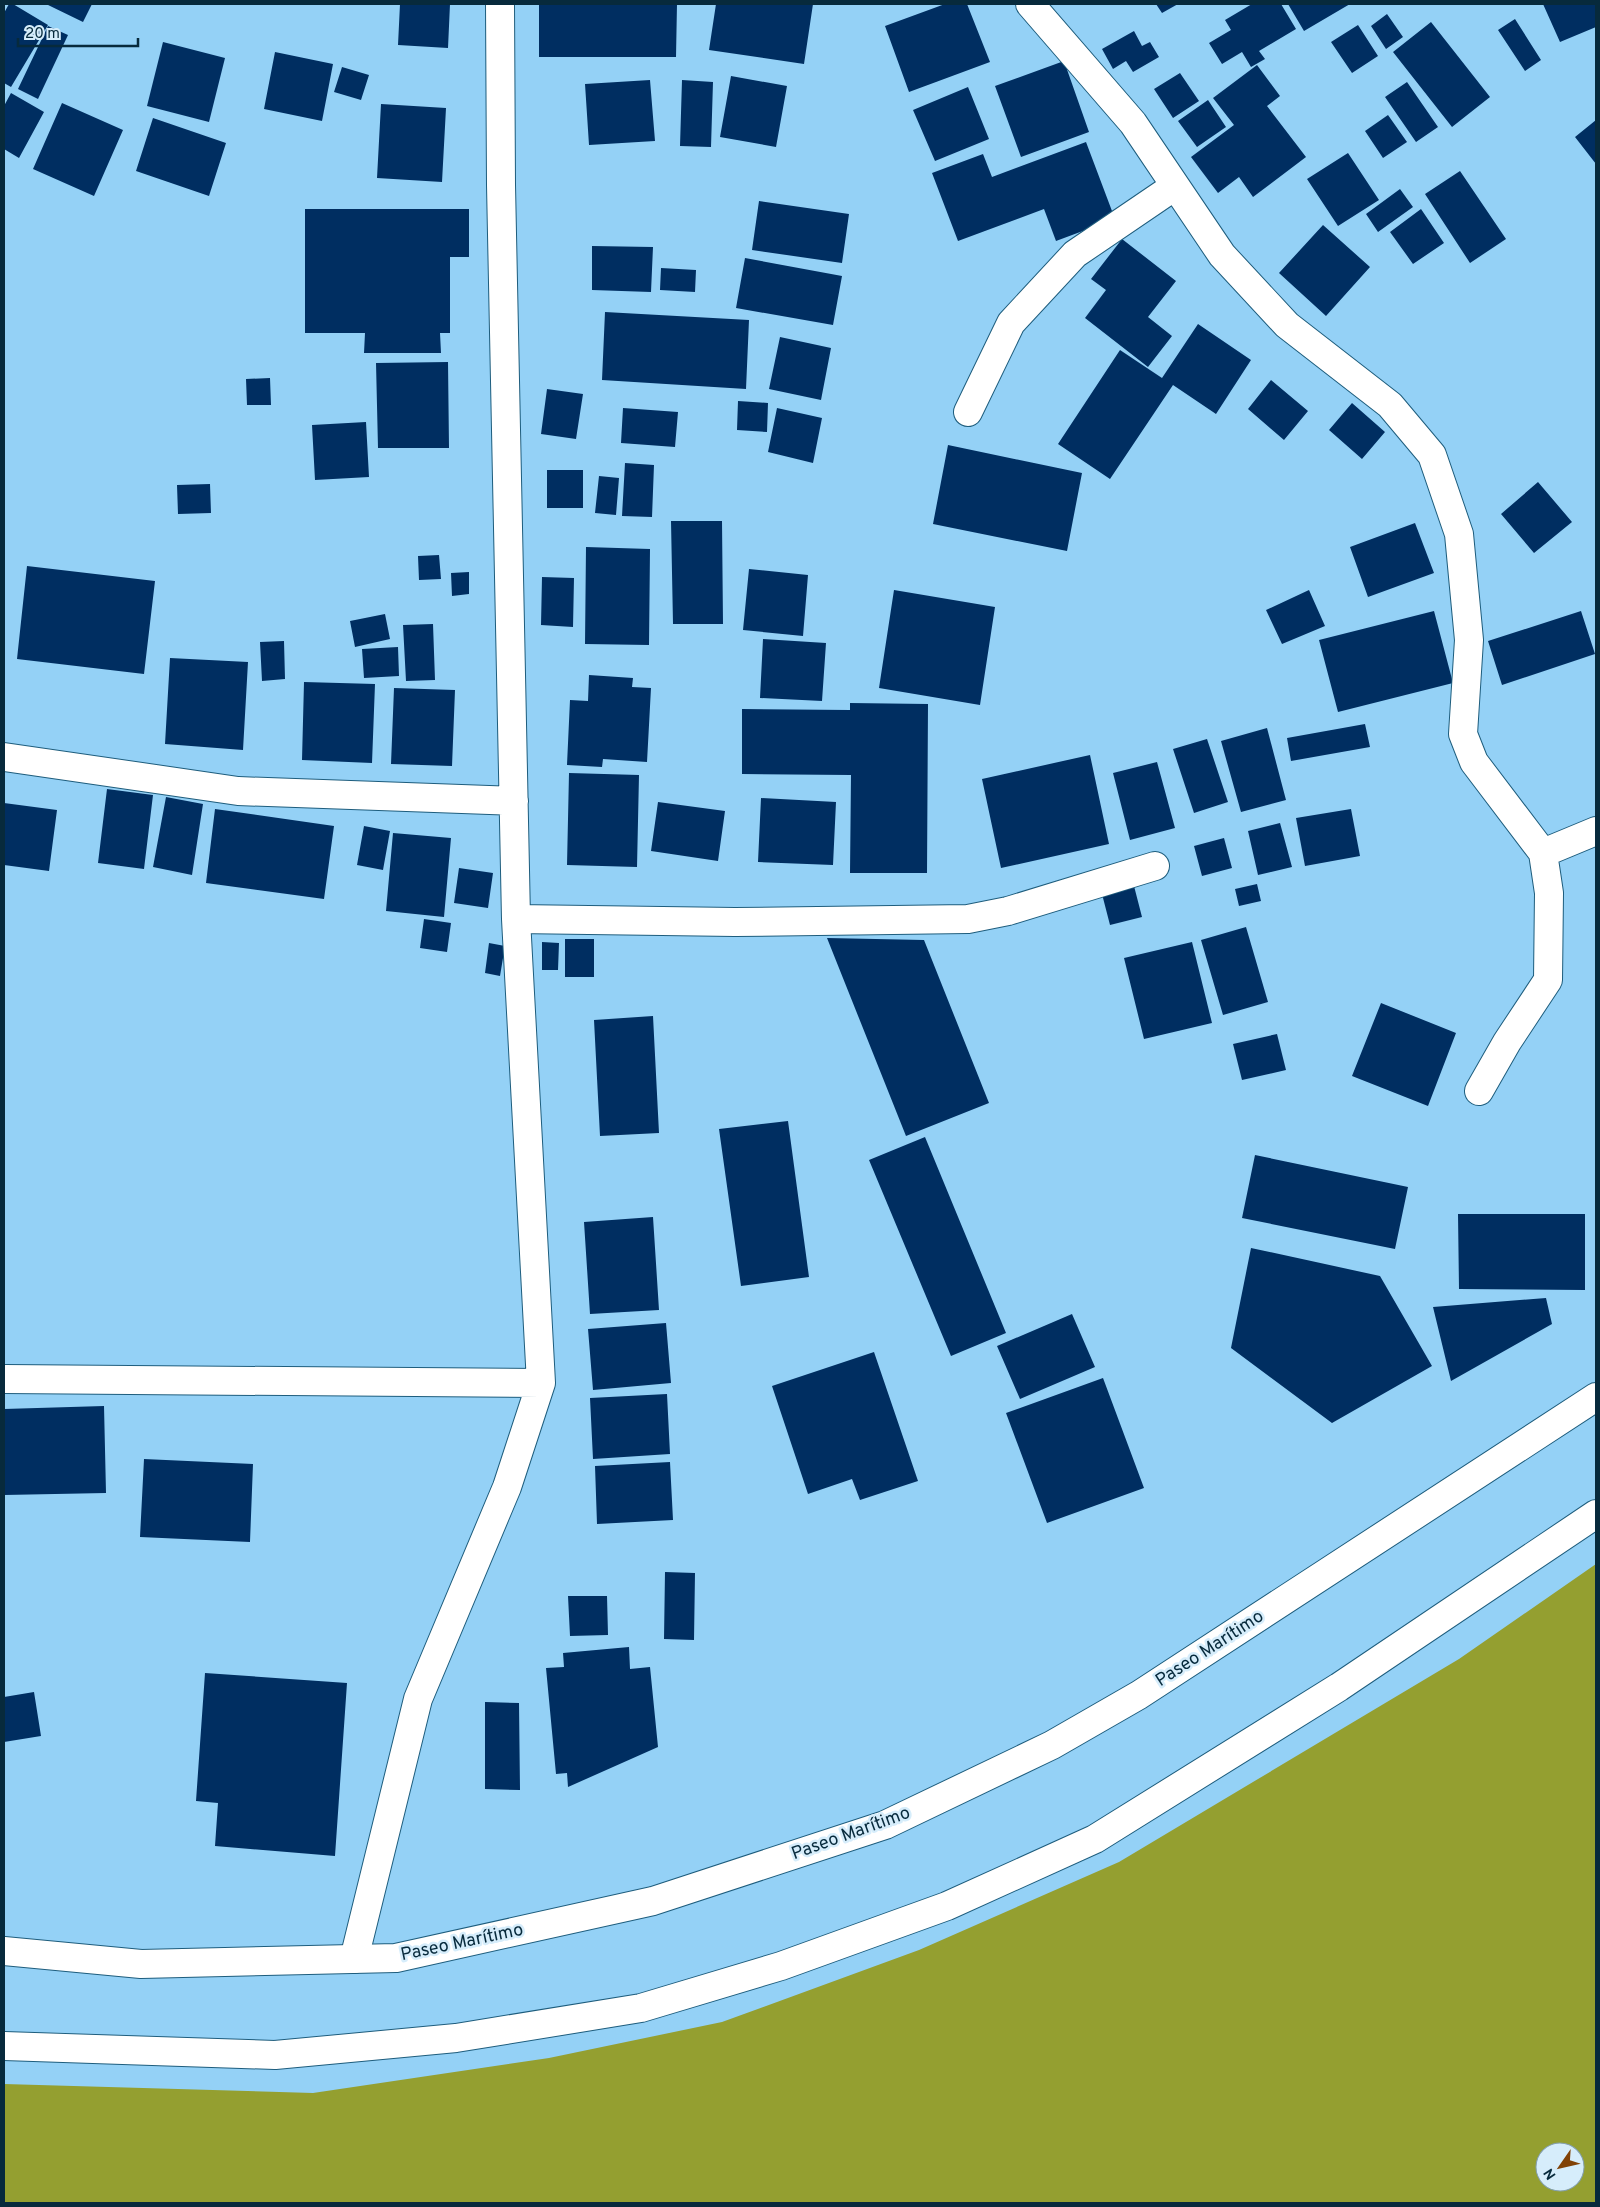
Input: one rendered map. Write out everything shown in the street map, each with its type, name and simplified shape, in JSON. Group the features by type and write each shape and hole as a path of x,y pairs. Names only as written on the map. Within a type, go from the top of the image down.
{"street":[{"path":"354,1959 418,1699 507,1486 541,1383 516,919 500,4"},
{"path":"1030,4 1132,123 1222,255 1286,325 1390,404 1432,455 1459,534 1469,640 1463,734 1474,762 1543,853 1549,893 1548,980 1507,1042 1479,1091"},
{"path":"968,412 1011,323 1075,254 1175,186"},
{"path":"4,757 238,791 514,801"},
{"path":"1543,853 1596,831"},
{"path":"516,919 735,922 968,919 1008,912 1155,866"},
{"path":"4,1379 541,1383"},
{"name":"Paseo Marítimo","path":"4,1951 142,1964 396,1958 653,1901 885,1825 1052,1745 1139,1695 1596,1397"},
{"path":"4,2046 275,2055 456,2038 641,2008 781,1966 947,1906 1095,1838 1339,1688 1596,1514"}],"shaded area":[{"path":"1596,1564 1596,2203 4,2203 4,2084 313,2093 549,2058 722,2022 919,1950 1119,1862 1459,1659"}],"building":[{"path":"9,4 13,4 48,25 11,87 4,83 4,13"},
{"path":"46,4 92,4 83,22"},
{"path":"400,4 450,4 448,48 398,45"},
{"path":"539,4 677,4 676,57 539,57"},
{"path":"716,4 813,4 804,64 709,50"},
{"path":"945,4 967,4 990,62 909,92 885,26"},
{"path":"1156,4 1178,4 1162,13"},
{"path":"1252,4 1281,4 1296,29 1259,51 1265,59 1251,67 1242,52 1222,64 1209,43 1231,30 1225,20"},
{"path":"1288,4 1350,4 1304,31"},
{"path":"1543,4 1596,4 1596,27 1560,42"},
{"path":"1387,14 1403,37 1386,49 1371,26"},
{"path":"1515,19 1541,60 1525,71 1498,30"},
{"path":"1431,22 1490,97 1452,127 1393,52"},
{"path":"1358,25 1378,56 1352,73 1331,42"},
{"path":"48,26 68,35 38,99 18,89"},
{"path":"1134,31 1142,46 1150,42 1159,57 1133,72 1126,61 1113,69 1102,49"},
{"path":"163,42 225,58 209,122 147,106"},
{"path":"275,52 333,64 322,121 264,109"},
{"path":"1064,61 1089,132 1021,157 995,86"},
{"path":"1257,65 1280,96 1267,106 1306,157 1253,197 1239,177 1218,193 1191,157 1234,125 1213,98"},
{"path":"342,67 369,75 361,100 334,92"},
{"path":"1180,73 1199,101 1173,118 1154,89"},
{"path":"731,76 787,86 776,147 720,137"},
{"path":"650,80 655,141 589,145 585,84"},
{"path":"682,80 713,82 711,147 680,146"},
{"path":"1407,82 1438,127 1416,142 1385,97"},
{"path":"968,87 989,139 935,161 913,110"},
{"path":"11,93 44,112 19,158 4,149 4,106"},
{"path":"1208,100 1226,127 1197,147 1178,121"},
{"path":"62,103 123,130 94,196 33,169"},
{"path":"381,104 446,108 442,182 377,178"},
{"path":"1388,115 1407,142 1383,158 1365,131"},
{"path":"153,118 226,143 209,196 136,171"},
{"path":"1596,120 1596,164 1575,137"},
{"path":"1086,142 1115,219 1056,241 1044,209 958,241 932,173 983,154 992,177"},
{"path":"1348,153 1379,200 1338,226 1307,179"},
{"path":"1460,171 1506,239 1470,263 1425,194"},
{"path":"1400,189 1413,207 1378,232 1366,214"},
{"path":"759,201 849,214 842,263 752,250"},
{"path":"305,209 469,209 469,257 450,257 450,333 440,333 441,353 364,353 365,333 305,333"},
{"path":"1421,209 1444,243 1413,264 1390,232"},
{"path":"1323,225 1370,267 1326,316 1279,273"},
{"path":"1122,239 1176,281 1148,317 1172,336 1148,367 1085,318 1106,290 1091,279"},
{"path":"592,246 653,247 651,292 592,290"},
{"path":"745,258 842,276 833,325 736,308"},
{"path":"661,268 696,270 695,292 660,290"},
{"path":"605,312 749,320 746,389 602,380"},
{"path":"1198,324 1251,360 1216,414 1173,385 1110,479 1058,444 1120,350 1162,378"},
{"path":"780,337 831,348 821,400 769,389"},
{"path":"448,362 449,448 378,448 376,363"},
{"path":"270,378 271,405 247,405 246,379"},
{"path":"1271,380 1308,411 1284,440 1248,409"},
{"path":"547,389 583,394 576,439 541,434"},
{"path":"738,401 768,403 767,432 737,430"},
{"path":"1352,403 1385,432 1362,459 1329,430"},
{"path":"623,408 678,412 675,447 621,443"},
{"path":"777,408 822,418 813,463 768,452"},
{"path":"366,422 369,477 315,480 312,425"},
{"path":"948,445 1082,473 1067,551 933,524"},
{"path":"625,463 654,465 652,517 622,516"},
{"path":"547,470 583,470 583,508 547,508"},
{"path":"599,476 619,478 616,515 595,513"},
{"path":"1538,482 1572,522 1534,553 1501,514"},
{"path":"210,484 211,513 178,514 177,485"},
{"path":"671,521 722,521 723,624 673,624"},
{"path":"1415,523 1434,573 1368,597 1350,547"},
{"path":"586,547 650,549 649,645 585,644"},
{"path":"439,555 441,579 419,580 418,556"},
{"path":"27,566 155,581 144,674 17,659"},
{"path":"749,569 808,575 803,636 743,630"},
{"path":"469,572 469,594 452,596 451,573"},
{"path":"542,577 574,578 573,627 541,625"},
{"path":"894,590 995,607 980,705 879,688"},
{"path":"1309,590 1325,626 1282,644 1266,610"},
{"path":"1434,611 1453,683 1338,712 1319,640"},
{"path":"1581,611 1595,654 1502,685 1488,641"},
{"path":"385,614 390,639 355,647 350,621"},
{"path":"433,624 435,680 406,681 403,625"},
{"path":"763,639 826,643 822,701 760,698"},
{"path":"284,641 285,679 262,681 260,642"},
{"path":"398,647 399,676 364,678 362,649"},
{"path":"170,658 248,662 243,750 165,744"},
{"path":"589,675 633,678 632,687 651,688 647,762 603,759 602,767 567,765 570,700 588,701"},
{"path":"304,682 375,684 372,763 302,760"},
{"path":"394,688 455,690 452,766 391,764"},
{"path":"850,703 928,704 927,873 850,873 851,775 742,774 742,709 850,710"},
{"path":"1365,724 1370,747 1291,761 1287,738"},
{"path":"1267,728 1286,800 1241,812 1221,741"},
{"path":"1207,739 1228,802 1194,813 1173,749"},
{"path":"1090,755 1109,844 1001,868 982,779"},
{"path":"1157,762 1175,828 1130,840 1113,773"},
{"path":"569,773 639,775 637,867 567,865"},
{"path":"107,789 153,795 144,869 98,863"},
{"path":"166,797 203,804 192,875 153,867"},
{"path":"761,798 836,802 833,865 758,862"},
{"path":"658,802 725,811 718,861 651,851"},
{"path":"4,803 57,810 49,871 4,865"},
{"path":"215,809 334,826 324,899 206,883"},
{"path":"1351,809 1360,856 1305,866 1296,818"},
{"path":"1280,823 1292,867 1258,875 1248,831"},
{"path":"364,826 390,831 383,870 357,865"},
{"path":"393,833 451,838 444,917 386,911"},
{"path":"1224,838 1232,868 1202,876 1194,846"},
{"path":"459,868 493,873 488,908 454,903"},
{"path":"1257,884 1261,901 1239,906 1235,889"},
{"path":"1134,886 1142,917 1110,925 1102,894"},
{"path":"424,919 451,923 447,952 420,948"},
{"path":"1246,927 1268,1002 1223,1015 1201,940"},
{"path":"827,938 924,940 989,1103 906,1136"},
{"path":"565,939 594,939 594,977 565,977"},
{"path":"542,942 559,943 558,970 542,970"},
{"path":"1192,942 1212,1023 1144,1039 1124,958"},
{"path":"489,943 505,946 500,976 485,973"},
{"path":"1381,1003 1456,1033 1428,1106 1352,1076"},
{"path":"653,1016 659,1133 600,1136 594,1020"},
{"path":"1277,1034 1286,1070 1242,1080 1233,1044"},
{"path":"788,1121 809,1277 741,1286 719,1129"},
{"path":"925,1137 1006,1333 951,1356 869,1160"},
{"path":"1255,1155 1408,1187 1395,1249 1242,1218"},
{"path":"1458,1214 1585,1214 1585,1290 1459,1289"},
{"path":"653,1217 659,1310 590,1314 584,1222"},
{"path":"1251,1248 1380,1276 1432,1366 1332,1423 1231,1348"},
{"path":"1546,1298 1552,1324 1451,1381 1433,1307"},
{"path":"1072,1314 1095,1367 1020,1399 997,1346"},
{"path":"666,1323 671,1383 593,1390 588,1329"},
{"path":"874,1352 918,1481 860,1500 852,1479 808,1494 772,1386"},
{"path":"1103,1378 1144,1488 1047,1523 1006,1413"},
{"path":"667,1394 670,1454 593,1459 590,1398"},
{"path":"104,1406 106,1493 4,1495 4,1409"},
{"path":"144,1459 253,1464 250,1542 140,1537"},
{"path":"670,1462 673,1520 597,1524 595,1466"},
{"path":"665,1572 695,1573 694,1640 664,1639"},
{"path":"568,1596 607,1596 608,1635 570,1636"},
{"path":"629,1647 630,1669 650,1667 658,1747 568,1787 567,1773 556,1774 546,1668 564,1667 563,1653"},
{"path":"205,1673 347,1683 335,1856 215,1846 218,1803 196,1801"},
{"path":"34,1692 41,1736 4,1742 4,1697"},
{"path":"485,1702 519,1703 520,1790 485,1789"}]}
